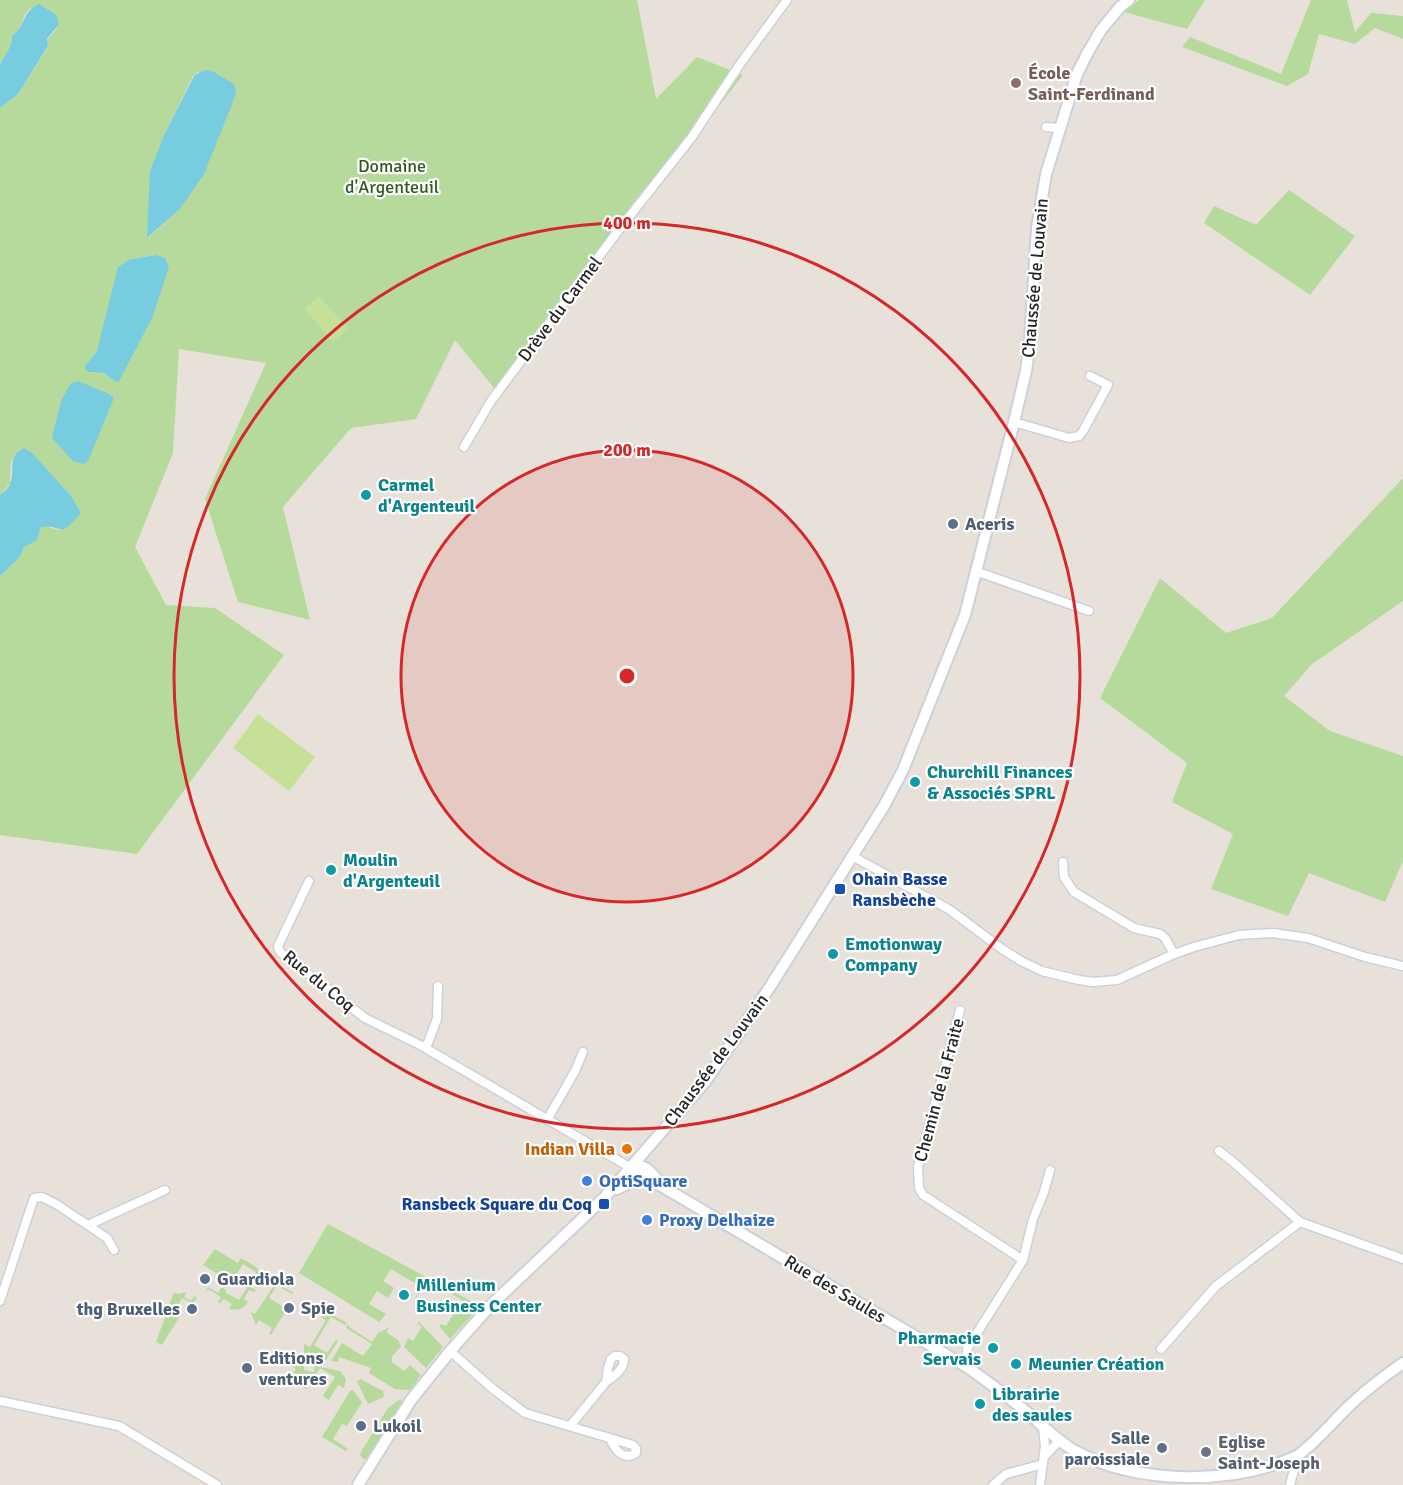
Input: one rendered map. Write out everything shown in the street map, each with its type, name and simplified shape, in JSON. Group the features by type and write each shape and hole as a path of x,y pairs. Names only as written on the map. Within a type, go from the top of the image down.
{"main road":[{"name":"Chaussée de Louvain","path":"358,1485 411,1400 450,1351 491,1305 604,1198 705,1082 768,990 884,806 911,750 965,615 978,572 1026,371 1030,341 1036,228 1040,201 1060,128 1077,74 1088,52 1101,30 1120,7 1129,0"},
{"path":"604,1198 623,1185 649,1175 651,1145"},
{"name":"Rue des Saules","path":"631,1168 649,1175 662,1186 967,1367 1003,1393 1059,1441 1096,1463 1121,1473 1203,1485 1237,1482 1256,1477 1298,1455 1371,1386 1403,1363"}],"street":[{"name":"Drève du Carmel","path":"464,447 491,401 618,231 692,137 740,64 787,0"},
{"path":"1046,127 1060,128"},
{"path":"1014,422 1069,438 1079,436 1108,385 1090,376"},
{"path":"978,572 1089,611"},
{"path":"852,856 950,910 1002,949 1042,971 1079,980 1104,982 1123,977 1174,954 1239,935 1282,933 1308,938 1365,957 1403,966"},
{"path":"1063,862 1064,877 1074,892 1134,928 1160,934 1165,938 1174,954"},
{"name":"Rue du Coq","path":"309,881 279,944 279,950 365,1018 426,1048 631,1168"},
{"path":"426,1048 437,1019 438,986"},
{"name":"Chemin de la Fraite","path":"960,1010 918,1167 919,1188 923,1195 1023,1260"},
{"path":"547,1120 575,1071 583,1052"},
{"path":"1219,1151 1300,1222 1403,1259"},
{"path":"951,1358 967,1349 1023,1260 1032,1219 1050,1170"},
{"path":"88,1225 165,1190"},
{"path":"0,1301 34,1198 42,1197 56,1204 107,1238 114,1250"},
{"path":"1161,1349 1216,1286 1300,1222"},
{"path":"967,1349 967,1367"},
{"path":"450,1351 469,1370 525,1413 610,1439"},
{"path":"570,1426 606,1382"},
{"path":"0,1401 113,1423 217,1485"},
{"path":"1041,1485 1043,1427"},
{"path":"993,1485 1006,1474 1043,1461 1059,1441"},
{"path":"1290,1485 1298,1455"}],"green space":[{"name":"Domaine d'Argenteuil","path":"0,0 637,0 656,99 697,57 743,75 498,393 455,340 416,419 351,428 283,507 310,620 238,602 205,499 266,363 179,349 173,453 135,547 166,605 215,608 284,655 137,854 0,835 0,576 19,558 24,547 38,536 41,527 60,530 71,496 57,481 15,457 11,462 10,484 0,495 0,108 18,94 48,47 47,40 57,28 31,7 24,16 22,25 12,36 11,45 0,64","holes":["200,71 180,209 148,238 165,133 193,76","156,255 112,379 104,373 90,372 85,366 97,351 131,259"]},
{"path":"1139,0 1205,0 1187,29 1124,12"},
{"path":"1311,0 1347,0 1355,32 1371,13 1403,16 1403,39 1375,28 1355,44 1319,34 1308,74 1287,86 1182,47 1190,37 1281,74"},
{"path":"1289,190 1355,236 1310,295 1204,223 1214,206 1256,225"},
{"path":"319,296 348,328 333,342 304,309"},
{"path":"1403,478 1403,601 1312,664 1284,696 1330,731 1403,756 1403,861 1385,902 1309,873 1288,916 1211,889 1233,834 1172,802 1187,763 1100,698 1160,578 1226,633 1272,618"},
{"path":"258,714 315,757 289,791 233,748"},
{"path":"328,1224 480,1306 450,1339 439,1326 441,1324 446,1326 462,1300 428,1279 417,1297 422,1300 420,1303 415,1299 421,1287 391,1269 383,1281 394,1288 388,1298 377,1291 369,1304 386,1314 379,1322 299,1273"},
{"path":"215,1249 238,1263 241,1258 256,1267 262,1276 262,1280 257,1278 254,1282 259,1286 257,1288 250,1283 256,1272 243,1264 230,1285 225,1282 226,1279 203,1265"},
{"path":"273,1280 279,1281 278,1284 292,1292 294,1290 292,1294 277,1285 269,1298 287,1309 271,1335 269,1334 272,1328 259,1320 256,1325 251,1312 255,1314 273,1287 268,1283"},
{"path":"248,1286 256,1290 254,1292 249,1290 244,1299 248,1302 237,1310 229,1309 232,1304 224,1299 218,1302 221,1297 208,1289 204,1293 208,1287 218,1293 222,1287 226,1293 239,1300"},
{"path":"174,1292 178,1294 187,1292 184,1297 191,1301 194,1296 197,1298 193,1304 182,1298 174,1312 180,1316 162,1345 156,1342"},
{"path":"324,1314 331,1314 347,1323 345,1325 331,1317 314,1345 327,1353 336,1340 338,1341 326,1360 322,1359 323,1354 312,1353 312,1358 304,1354 304,1344 310,1347 326,1320 321,1317"},
{"path":"419,1322 443,1347 426,1368 404,1347 408,1338 413,1341 422,1327 417,1323"},
{"path":"348,1324 372,1342 378,1333 390,1327 386,1332 398,1340 401,1346 392,1357 392,1362 404,1371 410,1365 421,1375 410,1390 395,1389 369,1373 371,1368 339,1357 338,1362 331,1361 342,1343 363,1356 372,1344 346,1328"},
{"path":"301,1362 304,1364 304,1370 314,1372 315,1366 340,1371 346,1379 344,1388 338,1385 329,1400 323,1396 335,1377 320,1368 306,1389 285,1376 291,1377 296,1369 291,1366"},
{"path":"360,1379 383,1391 384,1397 368,1404 357,1382"},
{"path":"353,1390 362,1402 347,1426 342,1424 333,1439 348,1449 346,1451 322,1437 350,1391"},
{"path":"400,1399 404,1404 368,1459 363,1459 361,1452 388,1408"}],"water":[{"path":"39,4 56,15 59,24 47,39 48,46 18,94 0,108 0,64 11,45 12,36 30,10"},
{"path":"207,70 234,84 236,94 204,174 180,209 147,238 150,171 165,133 194,76"},
{"path":"156,255 165,258 169,267 152,318 119,381 116,382 104,373 86,370 85,366 97,351 118,267 131,259"},
{"path":"78,381 114,398 88,461 84,464 73,461 52,438 61,401 71,383"},
{"path":"24,448 32,453 71,496 81,513 64,529 41,527 37,540 24,547 19,558 0,576 0,495 12,479 15,455"}],"place":[{"name":"École Saint-Ferdinand","path":"1016,83"},
{"name":"Carmel d'Argenteuil","path":"366,495"},
{"name":"Aceris","path":"953,524"},
{"name":"Churchill Finances & Associés SPRL","path":"915,782"},
{"name":"Moulin d'Argenteuil","path":"331,870"},
{"name":"Ohain Basse Ransbèche","path":"840,889"},
{"name":"Emotionway Company","path":"833,954"},
{"name":"Indian Villa","path":"627,1149"},
{"name":"OptiSquare","path":"587,1181"},
{"name":"Ransbeck Square du Coq","path":"604,1204"},
{"name":"Proxy Delhaize","path":"647,1220"},
{"name":"Guardiola","path":"205,1279"},
{"name":"Millenium Business Center","path":"404,1295"},
{"name":"Spie","path":"289,1308"},
{"name":"thg Bruxelles","path":"192,1309"},
{"name":"Pharmacie Servais","path":"993,1348"},
{"name":"Meunier Création","path":"1016,1364"},
{"name":"Editions ventures","path":"247,1368"},
{"name":"Librairie des saules","path":"980,1404"},
{"name":"Lukoil","path":"361,1426"},
{"name":"Salle paroissiale","path":"1162,1448"},
{"name":"Eglise Saint-Joseph","path":"1206,1452"}]}
